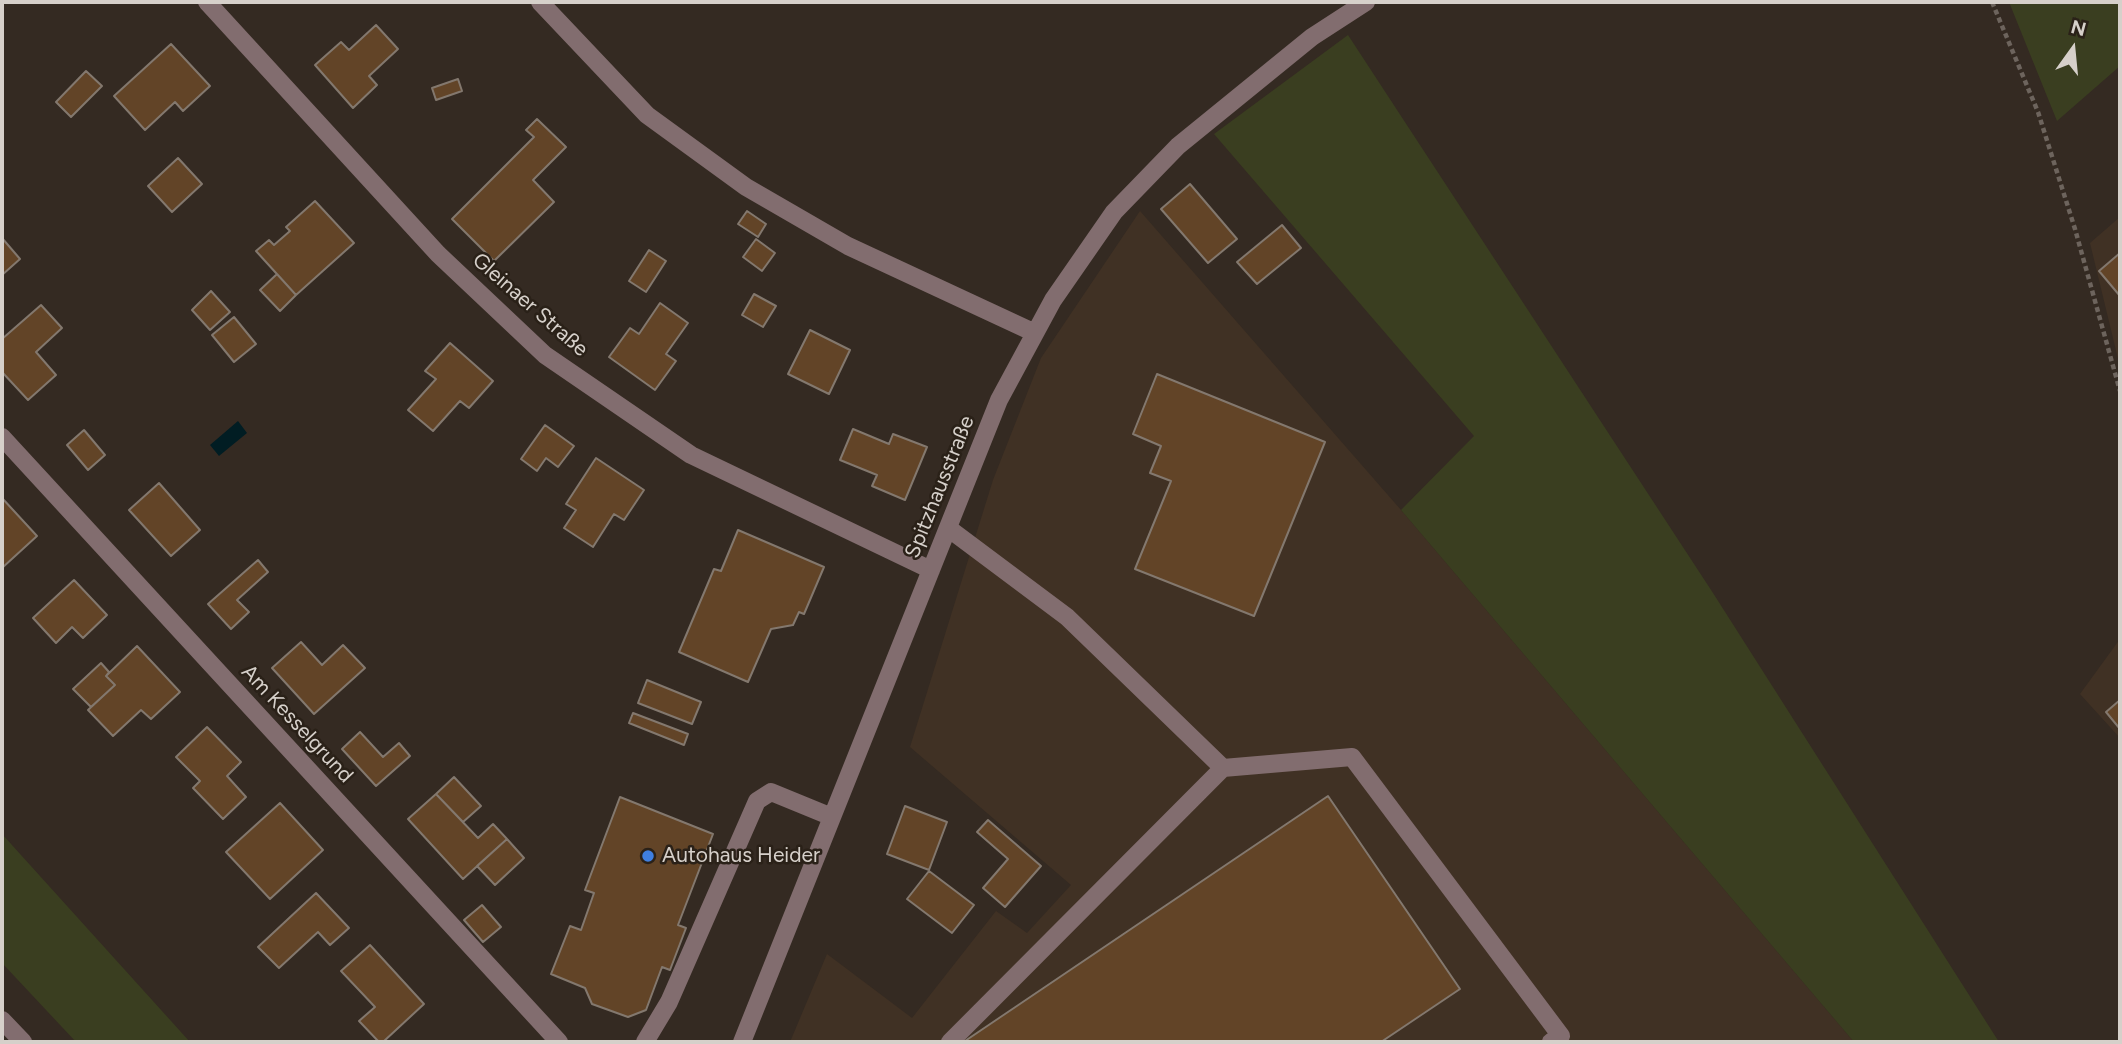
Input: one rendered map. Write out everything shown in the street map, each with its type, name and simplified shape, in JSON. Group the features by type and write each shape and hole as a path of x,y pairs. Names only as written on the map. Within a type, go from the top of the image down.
{"street":[{"name":"Gleinaer Straße","path":"207,2 438,254 545,355 691,455 931,570"},
{"path":"540,2 647,115 746,187 848,246 1035,333"},
{"name":"Spitzhausstraße","path":"742,1042 999,400 1053,300 1114,212 1178,146 1311,37 1366,2"},
{"name":"Am Kesselgrund","path":"2,437 559,1042"},
{"path":"948,528 1067,617 1223,768"},
{"path":"950,1042 1223,768 1352,757 1561,1035 1551,1042"},
{"path":"645,1042 669,1002 757,801 771,792 832,817"},
{"path":"2,1020 23,1042"}],"path":[{"path":"1992,2 2038,111 2075,229 2120,391"}],"shaded area":[{"path":"1140,211 1401,510 1854,1042 790,1042 827,954 912,1018 996,911 1027,933 1071,885 910,747 993,480 1041,358"},
{"path":"2120,217 2120,367 2090,243"},
{"path":"2120,639 2120,738 2080,694"}],"green space":[{"path":"2009,2 2120,2 2120,66 2057,121"},
{"path":"1348,35 1713,593 1999,1042 1854,1042 1401,510 1474,436 1214,134"},
{"path":"2,834 190,1042 76,1042 2,963"}],"water":[{"path":"238,421 247,433 219,456 210,445"}],"building":[{"path":"376,25 398,49 369,76 377,85 353,108 315,65 341,42 349,50"},
{"path":"171,44 210,86 183,111 175,102 145,130 114,96"},
{"path":"86,71 102,86 71,117 56,102"},
{"path":"458,79 462,91 436,100 432,88"},
{"path":"537,119 566,147 533,180 554,202 494,261 452,219 534,137 526,130"},
{"path":"178,158 202,184 172,212 148,186"},
{"path":"1190,184 1237,239 1208,263 1161,209"},
{"path":"315,201 354,243 296,295 256,251 269,240 274,245 290,231 286,227"},
{"path":"747,211 766,224 758,237 738,224"},
{"path":"1282,225 1301,248 1257,284 1237,262"},
{"path":"2,238 20,259 2,275"},
{"path":"756,239 775,253 762,271 743,257"},
{"path":"649,250 666,261 646,292 629,281"},
{"path":"2120,253 2120,296 2099,271"},
{"path":"277,274 296,295 280,311 260,290"},
{"path":"211,291 230,312 210,330 192,310"},
{"path":"754,294 776,306 763,327 742,315"},
{"path":"660,303 688,323 666,354 676,361 655,390 609,357 630,328 639,334"},
{"path":"41,305 62,328 36,352 56,375 28,400 2,372 2,339"},
{"path":"234,317 256,344 234,362 212,335"},
{"path":"810,330 850,350 829,394 788,374"},
{"path":"450,343 493,381 469,408 460,401 433,431 408,410 436,379 425,371"},
{"path":"1157,374 1325,442 1254,616 1135,569 1171,481 1150,473 1161,446 1133,434"},
{"path":"545,425 574,446 558,467 546,458 537,471 521,459"},
{"path":"853,429 889,444 893,434 927,447 905,500 872,486 877,475 840,460"},
{"path":"84,430 105,455 88,470 67,445"},
{"path":"596,458 644,490 624,520 614,514 593,547 564,528 576,510 566,504"},
{"path":"159,483 200,530 171,556 129,510"},
{"path":"2,498 37,536 2,568"},
{"path":"738,530 824,567 804,614 799,612 793,625 771,629 748,682 679,652 714,569 721,571"},
{"path":"258,560 268,572 237,600 249,612 231,629 208,604"},
{"path":"74,580 107,615 83,638 72,627 56,643 33,618"},
{"path":"301,642 322,665 343,645 365,668 314,714 272,668"},
{"path":"137,646 180,692 151,719 141,710 113,736 88,710 115,685 106,676"},
{"path":"101,663 109,672 106,676 115,685 91,707 73,689"},
{"path":"647,680 701,702 692,724 638,703"},
{"path":"2120,700 2120,729 2106,712"},
{"path":"633,713 688,734 684,745 629,723"},
{"path":"207,727 241,762 227,776 246,797 223,819 193,788 200,781 176,757"},
{"path":"360,732 383,757 399,743 410,756 376,786 342,749"},
{"path":"454,777 481,806 463,822 436,794"},
{"path":"436,794 478,838 493,824 507,839 463,879 408,819"},
{"path":"1328,796 1460,989 1381,1042 965,1041"},
{"path":"620,797 713,834 678,925 686,928 670,970 662,967 646,1010 628,1017 592,1004 585,988 551,974 570,926 581,930 594,893 585,890"},
{"path":"280,803 323,850 270,899 226,852"},
{"path":"905,806 947,822 929,870 887,854"},
{"path":"988,820 1041,866 1005,907 983,888 1008,859 977,832"},
{"path":"507,839 524,858 495,885 477,866"},
{"path":"929,871 974,905 952,933 907,899"},
{"path":"316,893 349,928 330,945 318,932 279,968 258,947"},
{"path":"482,905 501,927 483,942 464,920"},
{"path":"370,945 424,1004 383,1042 379,1042 359,1021 375,1007 341,971"}],"place":[{"name":"Autohaus Heider","path":"648,856"}]}
